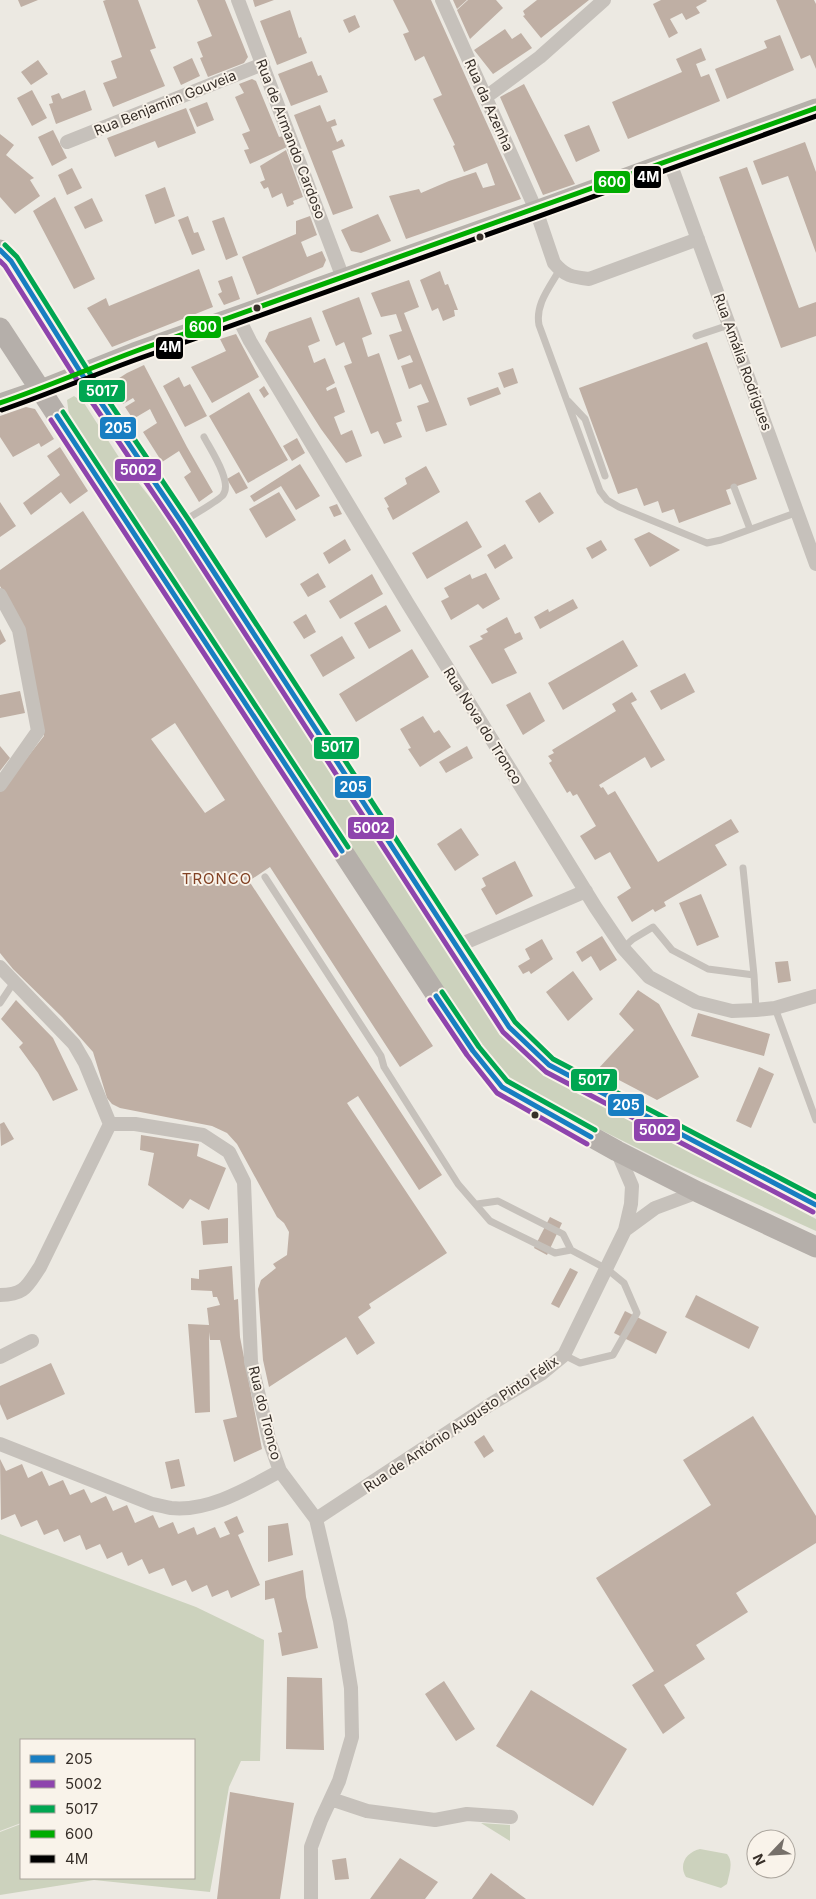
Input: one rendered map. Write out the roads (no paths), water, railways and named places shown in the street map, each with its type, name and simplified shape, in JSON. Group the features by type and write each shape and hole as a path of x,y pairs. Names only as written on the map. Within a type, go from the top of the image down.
{"main road":[{"path":"0,403 40,390 134,352 536,210 816,108"},
{"path":"0,250 11,262 81,373 182,523 509,1028 549,1065 816,1205"},
{"path":"0,328 473,1051 502,1087 617,1151 698,1192 816,1247"}],"street":[{"name":"Rua de Armando Cardoso","path":"238,0 343,278"},
{"name":"Rua da Azenha","path":"442,0 536,210 554,262 560,270"},
{"path":"486,97 540,57 604,0"},
{"name":"Rua Benjamim Gouveia","path":"67,142 263,64"},
{"name":"Rua Amália Rodrigues","path":"669,160 816,564"},
{"path":"560,270 571,277 589,279 698,239"},
{"name":"Rua Nova do Tronco","path":"238,316 250,341 408,604 623,948 649,977 696,1002 732,1011 775,1008 816,996"},
{"path":"0,595 19,630 38,731 0,784"},
{"path":"457,946 586,891"},
{"path":"0,967 74,1044 85,1064 110,1124 40,1267 25,1288 14,1295 0,1295"},
{"name":"Rua do Tronco","path":"110,1124 135,1124 203,1135 229,1152 244,1182 251,1362 270,1443 280,1471 316,1519 340,1621 351,1688 352,1737 339,1781 310,1847 311,1899"},
{"name":"Rua de António Augusto Pinto Félix","path":"316,1519 540,1374 564,1355 625,1230 631,1204 632,1186 617,1151"},
{"name":"Rua de António Augusto Pinto Félix","path":"625,1230 655,1208 698,1192"},
{"path":"0,1357 32,1341"},
{"path":"0,1444 152,1504 172,1508 195,1507 218,1501 280,1471"},
{"path":"331,1799 367,1811 435,1820 467,1814 511,1817"}],"lane":[{"path":"560,270 539,306 539,325 600,491 607,500 619,507 707,543 721,540 798,512"},
{"path":"696,336 729,325"},
{"path":"566,399 585,419 605,476"},
{"path":"182,523 223,494 226,485 224,475 204,437"},
{"path":"734,488 750,529"},
{"path":"742,868 756,1010"},
{"path":"265,877 381,1056 384,1067 458,1184 490,1221 555,1254 571,1250"},
{"path":"623,948 652,927 672,950 708,969 754,975"},
{"path":"0,1003 14,982"},
{"path":"775,1008 816,1120"},
{"path":"477,1204 498,1200 563,1234 571,1250 607,1269 624,1283 637,1313 613,1355 580,1363 564,1355"}],"district":[{"name":"TRONCO","path":"217,879"}]}
